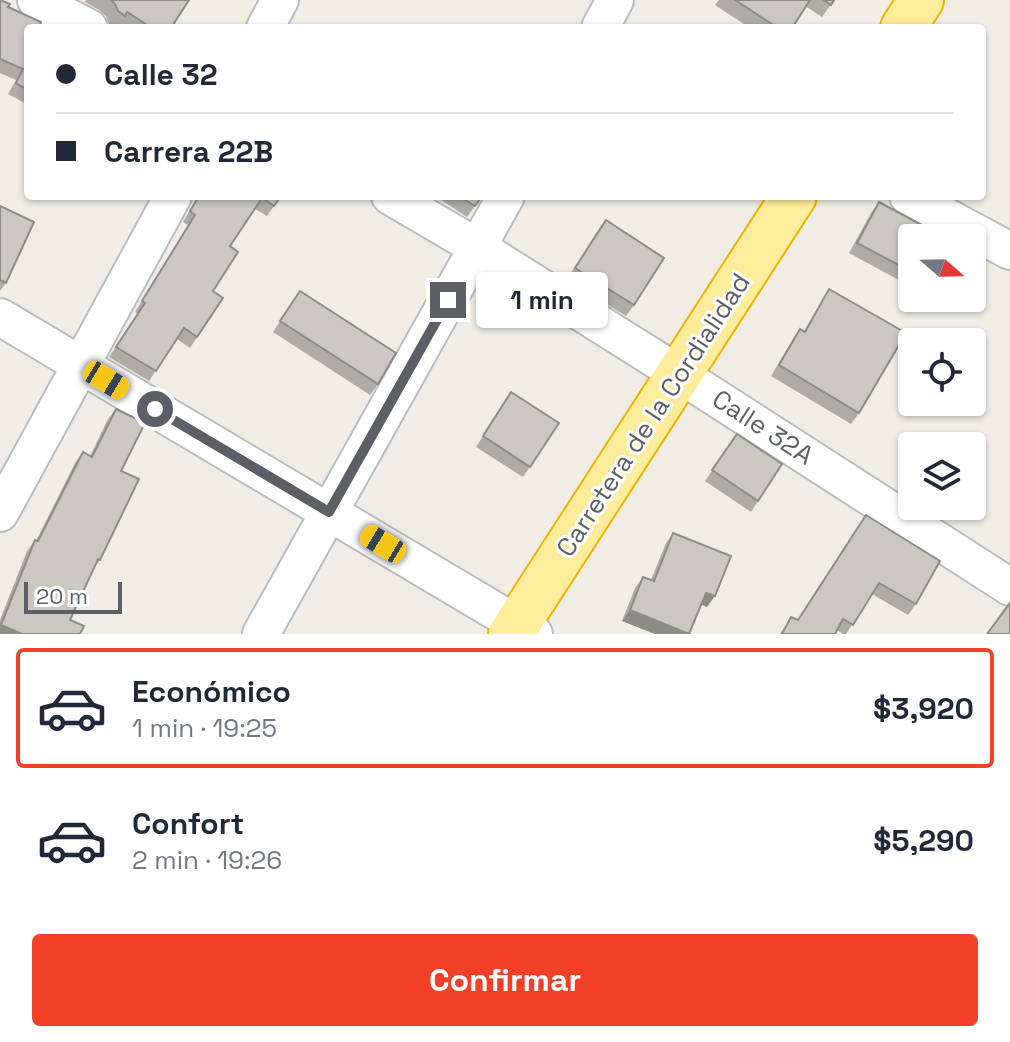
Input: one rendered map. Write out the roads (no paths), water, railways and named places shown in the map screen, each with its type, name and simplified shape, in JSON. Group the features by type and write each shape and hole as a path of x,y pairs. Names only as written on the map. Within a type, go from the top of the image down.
{"highway":[{"path":"906,24 921,0"},
{"name":"Carretera de la Cordialidad","path":"521,631 679,374 791,200"}],"street":[{"path":"36,0 81,24"},
{"path":"267,24 280,0"},
{"path":"602,24 615,0"},
{"path":"0,513 171,200"},
{"name":"Calle 32A","path":"397,200 679,374 1010,587"},
{"path":"261,634 504,200"},
{"path":"915,200 1010,251"},
{"path":"0,317 329,512 521,631"}]}
